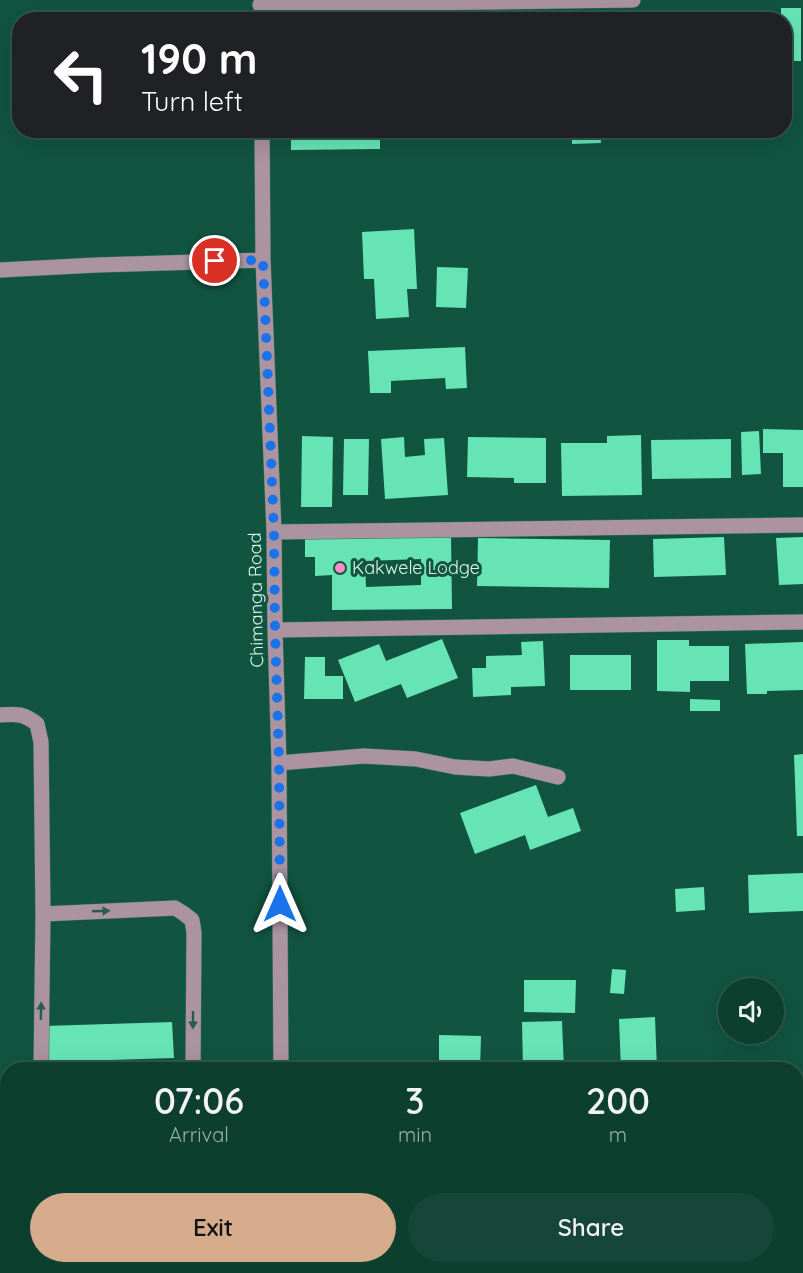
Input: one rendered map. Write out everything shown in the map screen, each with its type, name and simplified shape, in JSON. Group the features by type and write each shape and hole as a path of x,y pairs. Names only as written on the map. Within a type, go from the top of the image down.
{"street":[{"path":"260,8 633,0"},
{"name":"Chimanga Road","path":"261,138 279,762 281,1062"},
{"path":"0,270 263,260"},
{"path":"274,532 803,525"},
{"path":"275,630 803,622"},
{"path":"0,715 17,714 28,717 37,724 41,742 43,914 41,1062"},
{"path":"279,762 364,756 416,759 489,769 513,766 558,777"},
{"path":"43,914 174,908 192,920 194,933 193,1062"}],"building":[{"path":"781,8 801,8 801,61 792,61 792,12 781,12"},
{"path":"288,10 321,11 321,12 288,12"},
{"path":"291,138 380,138 380,149 291,150"},
{"path":"572,138 601,138 601,143 572,144"},
{"path":"609,138 645,138 645,139 609,140"},
{"path":"414,229 417,289 407,289 409,317 376,319 374,279 364,279 362,232"},
{"path":"437,267 468,268 466,308 436,307"},
{"path":"465,347 467,388 446,389 445,378 391,381 391,393 370,393 368,351"},
{"path":"763,429 803,430 803,487 783,487 783,453 763,453"},
{"path":"759,431 761,474 742,475 741,432"},
{"path":"641,435 642,495 562,496 561,443 607,443 607,436"},
{"path":"302,436 333,437 332,507 301,507"},
{"path":"404,437 405,457 425,455 424,439 444,438 448,495 385,499 381,439"},
{"path":"468,437 546,438 546,483 514,483 514,478 467,477"},
{"path":"344,439 369,439 368,495 343,495"},
{"path":"731,439 731,478 652,479 651,440"},
{"name":"Kakwele Lodge","path":"451,534 452,609 332,610 332,575 315,576 315,557 305,557 305,535","holes":["421,559 421,585 366,587 365,561"]},
{"path":"724,537 726,575 654,577 653,539"},
{"path":"803,537 803,584 779,585 776,538"},
{"path":"478,538 610,540 609,588 477,586"},
{"path":"442,639 458,678 407,698 401,684 355,702 338,660 379,644 386,661"},
{"path":"657,640 689,640 689,646 729,646 729,681 690,681 690,692 657,691"},
{"path":"543,641 545,686 511,687 511,695 473,697 472,668 486,668 486,656 522,655 521,642"},
{"path":"803,642 803,690 747,694 745,644"},
{"path":"570,655 631,655 631,690 570,690"},
{"path":"305,657 325,657 325,676 343,676 343,699 304,699"},
{"path":"690,699 720,700 720,711 690,711"},
{"path":"803,754 803,836 797,836 794,755"},
{"path":"536,785 548,817 573,808 581,831 530,850 525,835 475,854 460,813"},
{"path":"803,873 803,911 749,913 748,875"},
{"path":"704,887 705,910 676,912 675,889"},
{"path":"612,969 626,970 624,994 610,993"},
{"path":"524,980 576,980 575,1013 524,1012"},
{"path":"655,1017 657,1062 621,1062 619,1019"},
{"path":"562,1021 564,1062 523,1062 522,1022"},
{"path":"172,1022 174,1058 46,1062 44,1026"},
{"path":"439,1035 481,1036 480,1062 439,1062"}],"place":[{"name":"Kakwele Lodge","path":"340,568"}],"route":[{"path":"215,261 263,260 274,532 280,904"}]}
